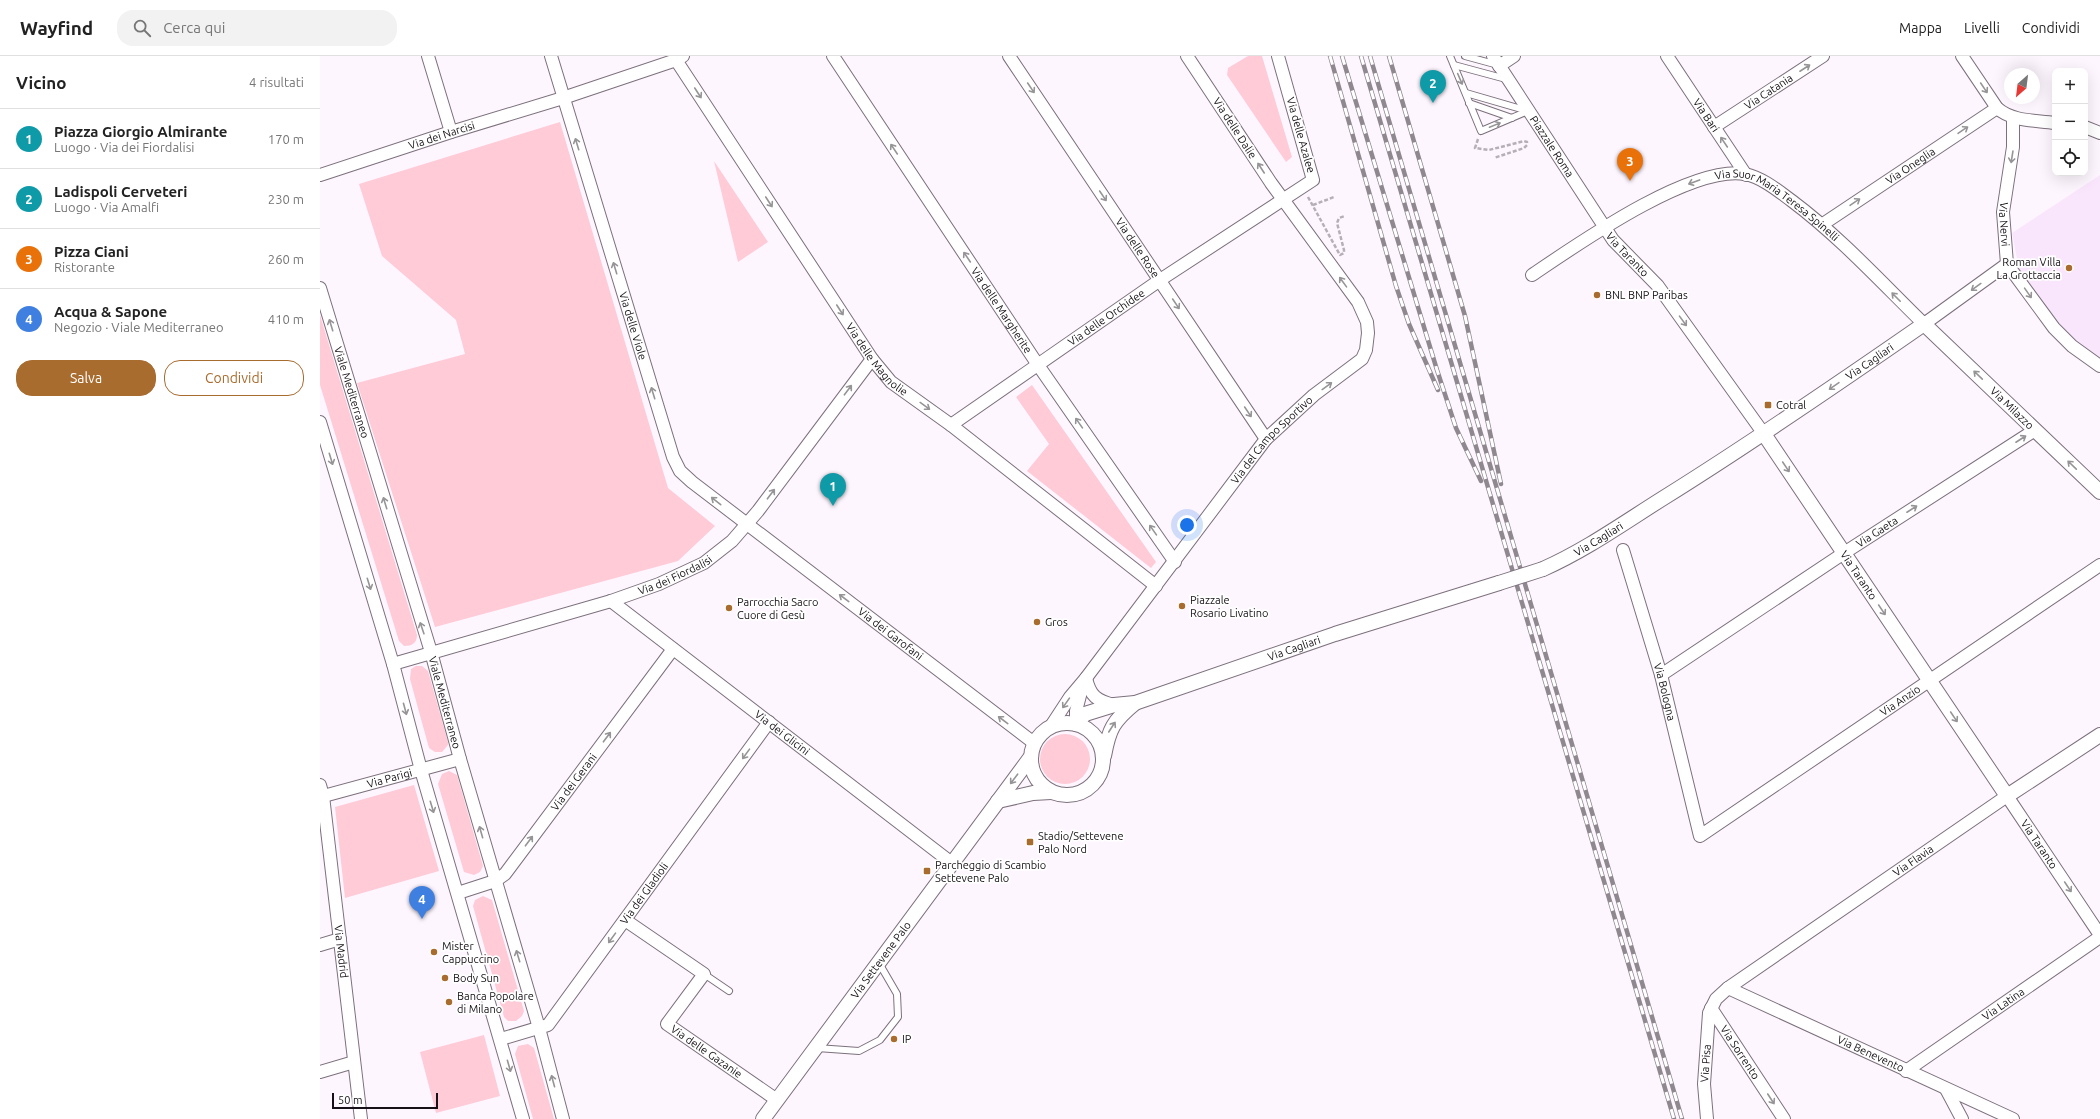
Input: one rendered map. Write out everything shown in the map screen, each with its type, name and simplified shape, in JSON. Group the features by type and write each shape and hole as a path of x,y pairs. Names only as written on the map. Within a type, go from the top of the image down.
{"street":[{"path":"428,56 451,132"},
{"name":"Via delle Viole","path":"551,56 674,461 687,478 747,525"},
{"name":"Via delle Margherite","path":"833,56 1038,365 1175,562"},
{"name":"Via delle Rose","path":"1009,56 1266,439"},
{"name":"Via delle Dalie","path":"1187,56 1283,200"},
{"name":"Via delle Azalee","path":"1278,56 1314,180 1283,200"},
{"path":"1496,61 1514,56"},
{"name":"Via Bari","path":"1667,56 1746,175"},
{"name":"Via Catania","path":"1714,128 1823,56"},
{"path":"1962,56 1997,108 2013,118 2052,123"},
{"name":"Via dei Narcisi","path":"320,175 451,132 563,98 680,58"},
{"name":"Via delle Magnolie","path":"680,58 872,359 891,382 951,425 1156,586"},
{"name":"Piazzale Roma","path":"1496,61 1604,227"},
{"name":"Via Oneglia","path":"1823,224 1997,108"},
{"name":"Via Nervi","path":"2007,264 2003,212 2013,147 2013,118"},
{"path":"2088,128 2100,133"},
{"name":"Via Suor Maria Teresa Spinelli","path":"1532,275 1604,227 1689,184 1716,175 1731,173 1746,175 1773,187 1823,224 1924,324"},
{"name":"Via delle Orchidee","path":"951,425 1160,280 1283,200"},
{"name":"Via del Campo Sportivo","path":"1051,726 1070,697 1085,681 1266,439 1314,395 1359,363 1365,354 1368,345 1368,327 1361,307 1283,200"},
{"name":"Via Taranto","path":"1604,227 1617,246 1656,283 1764,434 2100,936"},
{"path":"2007,264 2054,328 2072,346 2100,366"},
{"name":"Via Cagliari","path":"1076,724 1085,714 1114,704 1135,703 1335,634 1543,569 1562,560 1764,434 1924,324 2007,264"},
{"name":"Viale Mediterraneo","path":"320,288 431,652 460,760 539,1028 563,1119"},
{"name":"Via Milazzo","path":"1924,324 2100,492"},
{"name":"Via dei Fiordalisi","path":"393,664 611,601 692,569 714,556 747,525 872,359"},
{"path":"320,422 393,664 421,770 501,1039 523,1119"},
{"name":"Via Gaeta","path":"1660,675 1844,553 2035,430"},
{"name":"Via dei Garofani","path":"747,525 1034,743"},
{"name":"Via Bologna","path":"1623,550 1660,675 1700,836"},
{"name":"Via Anzio","path":"1700,836 2100,565"},
{"name":"Via dei Glicini","path":"611,601 953,864"},
{"name":"Via dei Gerani","path":"458,893 495,881 505,874 673,648"},
{"path":"1085,681 1094,698 1102,702 1114,704"},
{"name":"Via del Campo Sportivo","path":"1076,724 1076,711 1085,681"},
{"name":"Via Cagliari","path":"1104,758 1108,733 1120,716 1135,703"},
{"name":"Via dei Gladioli","path":"501,1039 548,1025 769,722"},
{"path":"998,801 1033,793 1051,792 1070,796 1088,790 1099,777 1104,758 1096,737 1087,729 1076,724 1068,723 1051,726 1041,733 1034,743 1030,758 1031,768 1042,786 1051,792"},
{"name":"Via Flavia","path":"1728,988 2007,796 2100,735"},
{"name":"Via Settevene Palo","path":"763,1119 1030,758"},
{"name":"Via Parigi","path":"321,793 460,760"},
{"name":"Via Madrid","path":"321,793 361,1119"},
{"path":"625,920 704,974"},
{"name":"Via Latina","path":"1906,1070 2100,936"},
{"path":"320,945 340,939"},
{"name":"Via delle Gazanie","path":"704,974 667,1024 777,1100"},
{"path":"1711,1008 1716,999 1728,988"},
{"name":"Via Benevento","path":"1728,988 2013,1119"},
{"name":"Via Pisa","path":"1708,1119 1704,1084 1711,1008"},
{"name":"Via Sorrento","path":"1711,1008 1784,1119"},
{"path":"320,1072 354,1062"},
{"path":"1946,1089 1962,1119"}],"lane":[{"path":"1450,56 1481,131 1528,112"},
{"path":"1465,56 1496,61"},
{"path":"1454,66 1508,79"},
{"path":"1466,93 1528,112"},
{"path":"1469,103 1512,118"},
{"path":"816,1048 859,1051 880,1040 898,1017 897,994 879,963"},
{"path":"704,974 729,991"}],"path":[{"path":"1475,148 1489,150 1524,141 1527,142 1527,145 1524,148 1506,156 1494,158"},
{"path":"1302,188 1340,255 1344,253 1344,250 1337,223 1339,218 1345,216"},
{"path":"1313,205 1334,197"}],"shaded area":[{"path":"1248,56 1262,56 1292,157 1286,162 1227,75 1228,68"},
{"path":"560,122 668,488 715,526 678,561 435,627 357,383 465,354 456,320 382,256 359,184"},
{"path":"714,161 768,242 738,262"},
{"path":"2100,175 2100,357 2069,335 2020,274 2012,233"},
{"path":"320,315 417,635 414,644 404,646 399,641 320,385"},
{"path":"1032,385 1156,562 1151,568 1027,471 1049,444 1016,397"},
{"path":"416,666 422,666 428,671 448,742 448,745 442,752 435,752 429,748 410,679 411,669"},
{"path":"1065,734 1075,736 1083,741 1088,749 1090,759 1088,769 1083,777 1075,782 1065,784 1055,782 1047,777 1042,769 1040,759 1042,749 1047,741 1055,736"},
{"path":"449,771 457,775 483,866 480,872 474,875 464,872 438,784 442,774"},
{"path":"414,785 439,871 345,898 335,807"},
{"path":"483,896 492,900 524,1011 522,1016 516,1021 508,1021 504,1017 473,906 475,900"},
{"path":"484,1035 500,1096 436,1113 420,1052"},
{"path":"528,1044 534,1048 554,1119 533,1119 515,1054 518,1046"}],"railway":[{"path":"1330,56 1396,286 1409,324 1438,390"},
{"path":"1342,56 1437,370 1456,428 1481,481"},
{"path":"1361,56 1674,1119"},
{"path":"1370,56 1682,1119"},
{"path":"1389,56 1465,316 1501,484"}],"place":[{"name":"Ladispoli Cerveteri","path":"1433,103"},
{"name":"Pizza Ciani","path":"1630,181"},
{"name":"Roman Villa La Grottaccia","path":"2069,268"},
{"name":"BNL BNP Paribas","path":"1597,295"},
{"name":"Cotral","path":"1768,405"},
{"name":"Piazza Giorgio Almirante","path":"833,506"},
{"name":"Piazzale Rosario Livatino","path":"1182,606"},
{"name":"Parrocchia Sacro Cuore di Gesù","path":"729,608"},
{"name":"Gros","path":"1037,622"},
{"name":"Stadio/Settevene Palo Nord","path":"1030,842"},
{"name":"Parcheggio di Scambio Settevene Palo","path":"927,871"},
{"name":"Acqua & Sapone","path":"422,919"},
{"name":"Mister Cappuccino","path":"434,952"},
{"name":"Body Sun","path":"445,978"},
{"name":"Banca Popolare di Milano","path":"449,1002"},
{"name":"IP","path":"894,1039"}]}
